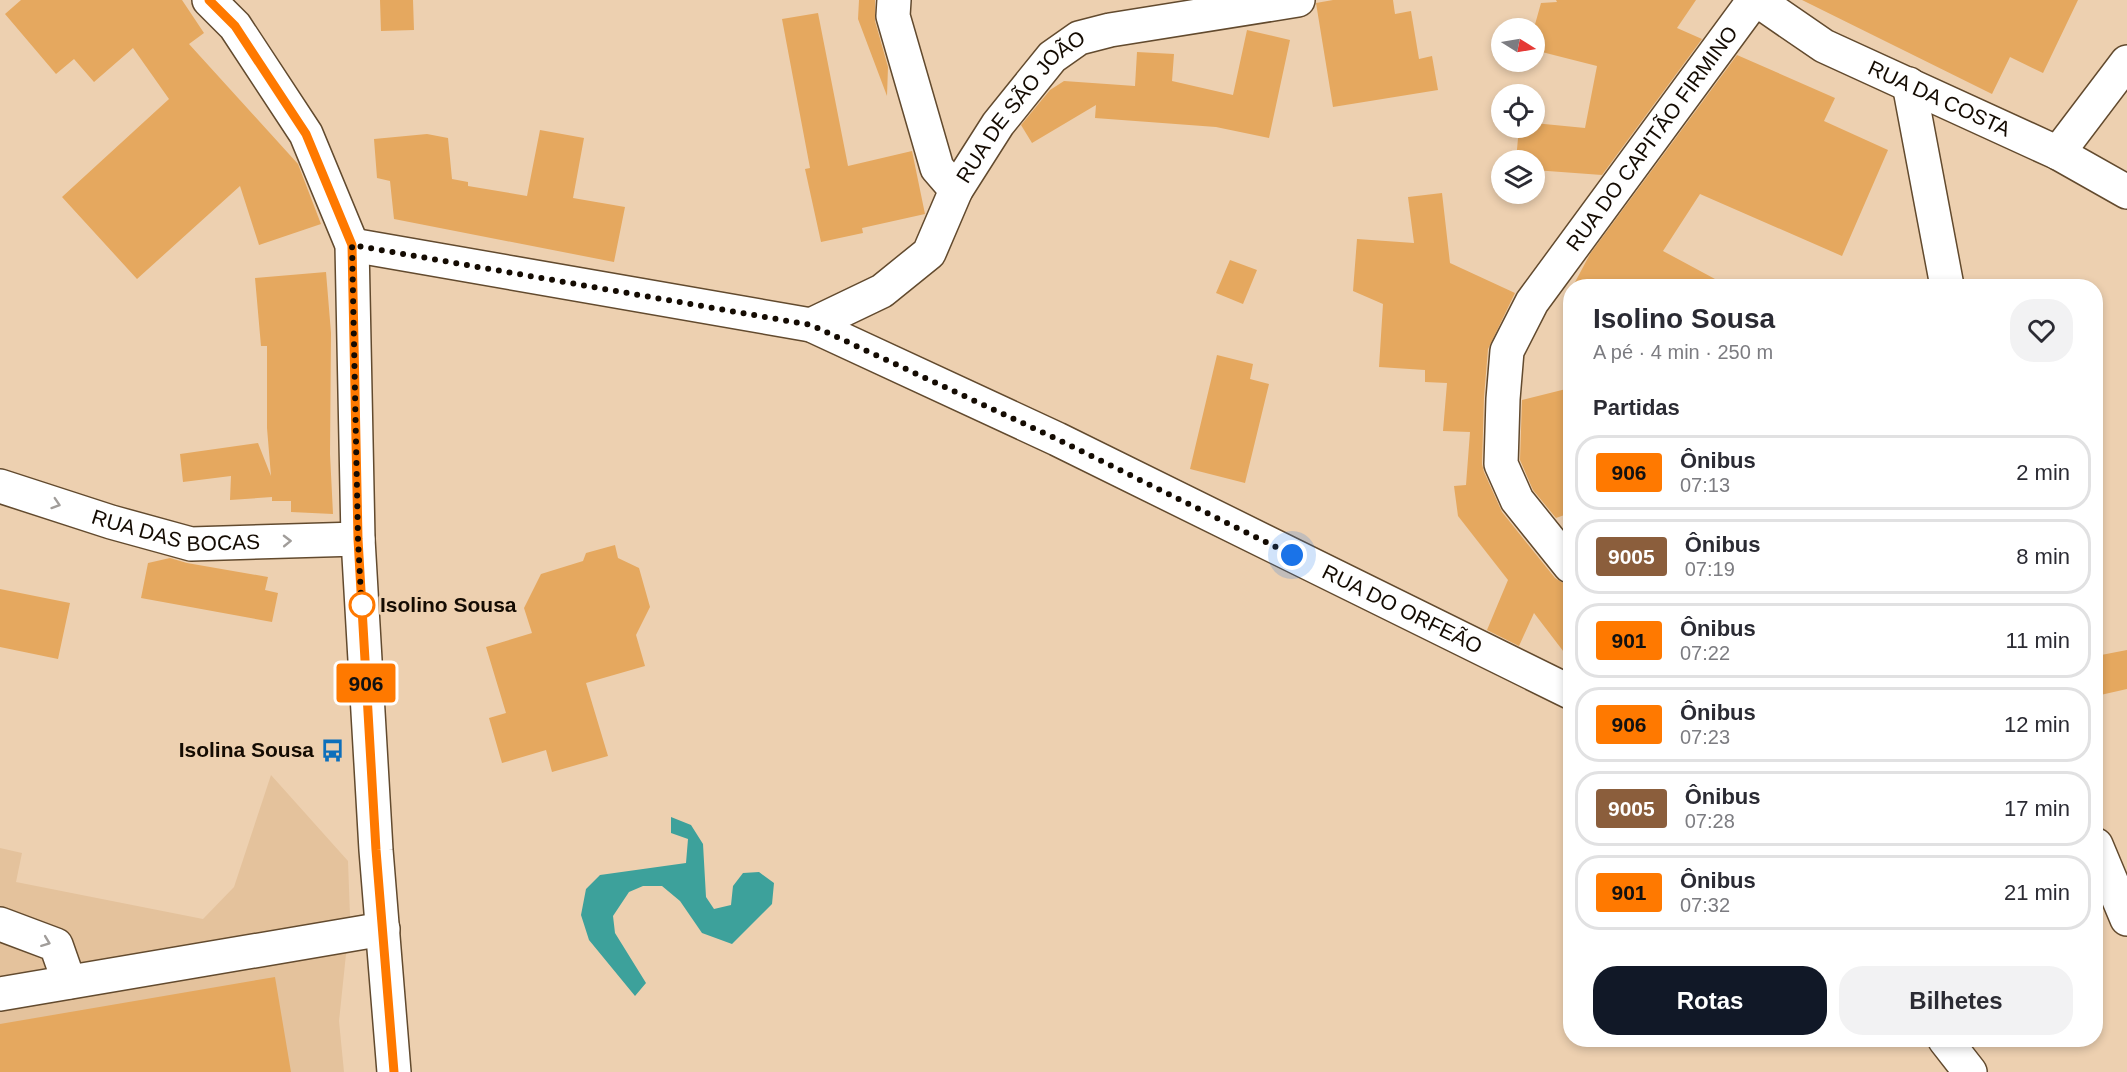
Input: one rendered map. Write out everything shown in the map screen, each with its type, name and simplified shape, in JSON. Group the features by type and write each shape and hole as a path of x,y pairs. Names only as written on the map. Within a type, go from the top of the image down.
{"street":[{"path":"209,0 234,13 306,134 352,245 358,539 382,929 394,1072"},
{"path":"894,0 892,16 937,168 956,190"},
{"name":"RUA DE SÃO JOÃO","path":"811,325 882,291 929,253 956,190 998,124 1052,57 1079,38 1110,30 1298,0"},
{"name":"RUA DA COSTA","path":"1755,0 1824,46 2058,153 2127,192"},
{"name":"RUA DO CAPITÃO FIRMINO","path":"1563,557 1517,500 1501,464 1507,351 1532,302 1755,0"},
{"path":"2058,153 2127,62"},
{"path":"1909,84 1946,279"},
{"name":"RUA DO ORFEÃO","path":"352,245 811,325 1057,439 1563,689"},
{"name":"RUA DAS BOCAS","path":"0,486 111,522 191,544 358,539"},
{"path":"2103,862 2127,919"},
{"path":"0,924 56,945 69,982"},
{"path":"0,994 382,929"},
{"path":"1950,1047 1970,1072"}],"shaded area":[{"path":"271,775 348,861 350,916 339,1021 344,1072 0,1072 0,848 22,853 16,882 203,919 234,887"}],"water":[{"path":"671,817 691,825 703,844 706,897 714,909 731,905 733,886 743,873 759,872 774,883 772,904 732,944 702,933 680,901 662,886 643,886 629,892 613,916 615,933 646,983 635,996 589,940 581,915 586,889 600,875 686,863 688,839 671,833"}],"building":[{"path":"21,0 182,0 204,33 189,44 298,164 321,224 259,245 240,186 137,279 62,197 169,99 133,48 94,82 74,59 56,74 5,14"},
{"path":"380,0 413,0 414,30 381,31"},
{"path":"859,0 875,0 875,21 888,67 887,96 858,19"},
{"path":"1333,0 1393,0 1395,14 1411,11 1419,59 1432,56 1438,90 1333,107 1316,3"},
{"path":"1556,0 1696,0 1677,28 1702,39 1602,175 1545,171 1545,150 1517,150 1518,138 1545,138 1545,124 1585,128 1597,66 1545,53 1545,18 1537,18 1541,3 1557,2"},
{"path":"1802,0 2078,0 2043,73 2010,57 1992,94"},
{"path":"818,13 848,166 912,151 925,214 862,228 863,233 821,242 805,169 810,168 782,19"},
{"path":"1247,30 1290,40 1269,138 1216,127 1095,118 1096,105 1032,143 1021,125 1050,90 1064,81 1135,86 1137,52 1174,54 1172,81 1233,95"},
{"path":"1737,55 1835,98 1824,121 1888,150 1842,256 1700,194 1663,251 1715,279 1577,279 1590,254"},
{"path":"540,130 584,138 573,198 625,207 614,262 394,219 390,181 377,178 374,139 427,134 448,138 452,179 468,182 468,186 527,196"},
{"path":"1442,193 1450,263 1515,293 1488,349 1482,464 1502,512 1555,578 1563,583 1563,651 1534,613 1519,646 1487,630 1508,580 1458,516 1454,486 1466,485 1470,432 1443,431 1447,383 1425,382 1425,370 1379,367 1383,304 1353,291 1357,239 1414,243 1408,197"},
{"path":"1230,260 1257,270 1243,304 1216,293"},
{"path":"326,272 331,333 330,454 333,514 291,512 291,501 272,501 272,497 230,500 231,476 183,482 180,454 258,443 271,476 267,428 267,346 261,346 255,278"},
{"path":"1217,355 1253,364 1250,379 1269,384 1245,483 1190,469"},
{"path":"1563,390 1563,516 1556,518 1533,490 1520,460 1522,400"},
{"path":"615,545 618,558 639,568 650,607 636,635 645,666 586,683 608,756 552,772 546,750 502,763 489,718 506,713 486,647 532,633 524,608 541,574 583,561 586,553"},
{"path":"170,558 268,577 265,590 278,593 272,622 141,598 148,563"},
{"path":"0,589 70,603 58,659 0,647"},
{"path":"2127,650 2127,689 2103,694 2103,655"},
{"path":"275,977 291,1072 0,1072 0,1024"}],"bus line":[{"name":"906","path":"209,0 235,26 306,134 352,245 358,539 376,850 394,1072"}],"place":[{"name":"Isolino Sousa","path":"362,605"},
{"name":"Isolina Sousa","path":"332,750"}],"route":[{"path":"362,605 362,615 358,539 352,245 811,325 1057,439 1292,555"}]}
